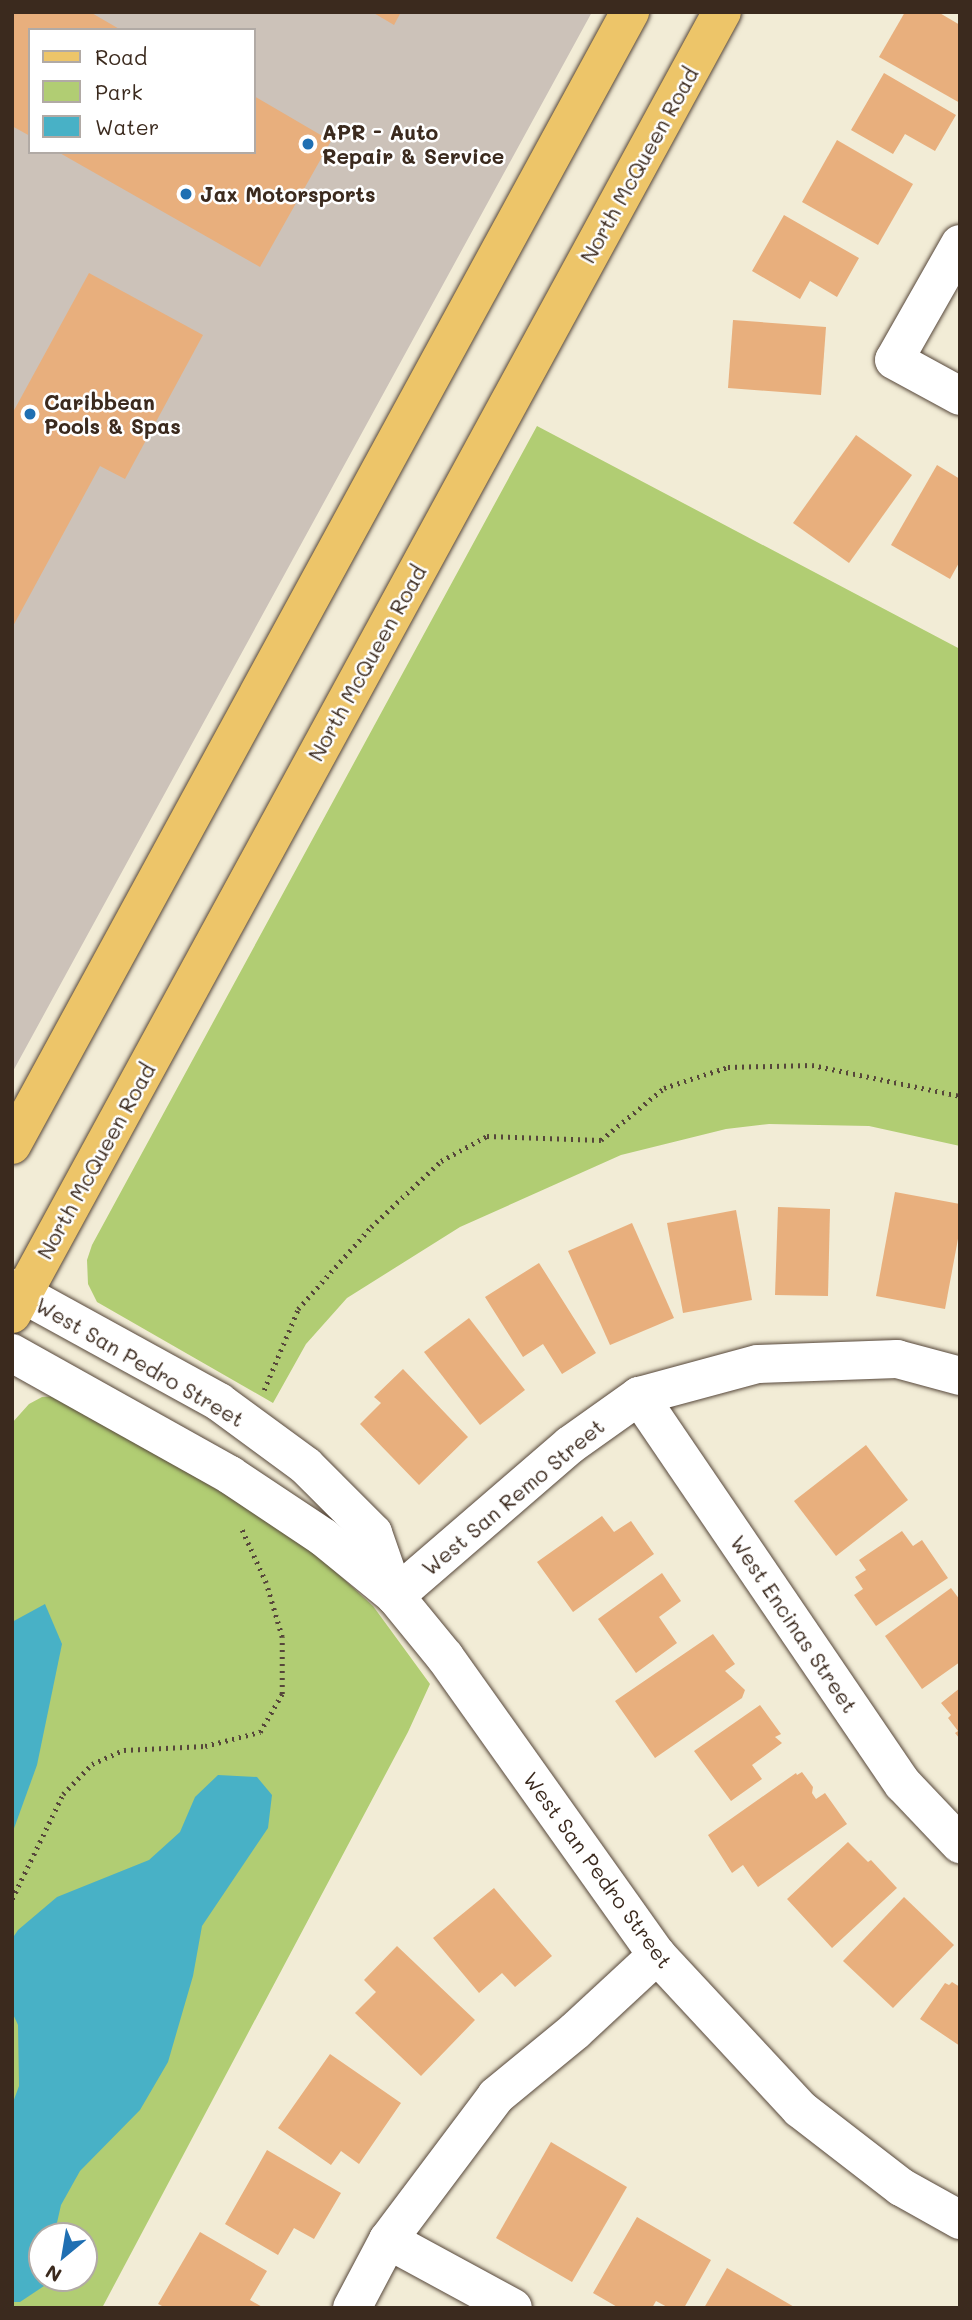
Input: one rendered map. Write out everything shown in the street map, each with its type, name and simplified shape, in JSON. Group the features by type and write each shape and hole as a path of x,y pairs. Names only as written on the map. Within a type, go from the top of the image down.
{"main road":[{"path":"12,1145 630,12"},
{"name":"North McQueen Road","path":"16,1299 722,12"}],"street":[{"path":"960,244 894,360 960,396"},
{"name":"West San Pedro Street","path":"16,1299 219,1402 306,1466 373,1534 395,1596"},
{"name":"West San Pedro Street","path":"12,1353 230,1475 323,1537 395,1596 445,1657 657,1955 800,2109 901,2187 960,2220"},
{"name":"West San Remo Street","path":"395,1596 570,1445 639,1396 758,1364 897,1359 960,1376"},
{"name":"West Encinas Street","path":"639,1396 903,1784 960,1844"},
{"path":"352,2308 388,2240 496,2096 575,2031 657,1955"},
{"path":"388,2240 513,2308"}],"path":[{"path":"250,1425 298,1308 371,1227 440,1161 487,1136 601,1140 664,1088 728,1066 812,1065 960,1096"},
{"path":"12,1899 63,1794 92,1764 124,1750 205,1746 260,1732 282,1694 282,1637 266,1583 239,1523"}],"shaded area":[{"path":"12,12 592,12 12,1073"}],"green space":[{"path":"537,426 960,649 960,1146 869,1126 769,1124 726,1129 621,1155 460,1227 347,1298 306,1344 273,1403 97,1302 88,1284 87,1260 92,1245"},
{"path":"58,1396 299,1538 373,1606 430,1684 408,1732 102,2308 12,2308 12,1423 29,1404 42,1397"}],"water":[{"path":"45,1604 62,1644 37,1765 12,1834 12,1622"},
{"path":"218,1775 257,1777 272,1795 268,1828 202,1926 193,1976 168,2062 140,2110 80,2171 61,2205 57,2222 28,2222 28,2292 35,2292 20,2302 12,2302 12,2105 19,2086 18,2025 12,2012 12,1939 18,1930 57,1897 149,1860 180,1832 195,1797"}],"building":[{"path":"12,12 90,12 118,28 28,28 28,135 12,126"},
{"path":"372,12 401,12 394,25"},
{"path":"905,12 938,12 960,25 960,103 879,57"},
{"path":"884,73 956,115 935,151 905,134 893,154 851,130"},
{"path":"256,97 331,141 260,267 62,154 256,154"},
{"path":"837,140 913,184 878,245 802,202"},
{"path":"784,215 859,258 837,297 810,281 800,299 752,271"},
{"path":"89,273 203,335 125,479 100,466 12,628 12,414"},
{"path":"733,320 826,327 821,395 728,388"},
{"path":"856,435 912,475 849,563 793,523"},
{"path":"937,465 960,479 960,561 950,579 891,545"},
{"path":"895,1192 960,1204 960,1228 945,1309 876,1296"},
{"path":"778,1207 830,1209 828,1296 775,1295"},
{"path":"736,1210 752,1300 683,1313 667,1223"},
{"path":"632,1223 674,1318 610,1345 568,1251"},
{"path":"539,1263 596,1353 562,1374 543,1344 523,1357 485,1297"},
{"path":"469,1318 525,1390 480,1425 424,1352"},
{"path":"403,1369 468,1437 419,1485 360,1424 381,1403 374,1397"},
{"path":"866,1445 908,1500 836,1556 794,1501"},
{"path":"602,1516 614,1532 631,1521 654,1554 573,1612 537,1562"},
{"path":"902,1531 913,1546 922,1540 948,1578 876,1626 854,1595 863,1589 855,1577 866,1570 859,1560"},
{"path":"662,1573 681,1601 659,1617 677,1643 636,1673 598,1619"},
{"path":"951,1588 960,1600 960,1662 922,1689 885,1636"},
{"path":"713,1634 735,1664 725,1671 745,1690 742,1698 655,1758 615,1701"},
{"path":"960,1688 960,1739 955,1733 958,1731 948,1718 951,1715 941,1703"},
{"path":"760,1705 781,1734 775,1737 782,1743 752,1765 762,1779 731,1801 694,1751"},
{"path":"802,1772 813,1787 812,1793 816,1799 825,1793 847,1824 758,1887 743,1865 732,1873 708,1835 796,1773 797,1775"},
{"path":"848,1842 868,1862 871,1860 897,1888 832,1948 787,1899"},
{"path":"494,1888 552,1956 515,1987 502,1973 479,1993 433,1938"},
{"path":"904,1897 954,1945 893,2008 843,1961"},
{"path":"397,1946 475,2020 421,2076 355,2013 376,1992 364,1980"},
{"path":"952,1982 960,1987 960,2046 920,2019 945,1983 949,1985"},
{"path":"330,2054 401,2103 359,2164 341,2151 331,2165 278,2128"},
{"path":"551,2142 627,2187 572,2282 496,2238"},
{"path":"267,2150 341,2193 314,2239 294,2228 278,2255 225,2224"},
{"path":"637,2217 711,2260 684,2308 669,2308 656,2301 652,2308 619,2308 593,2293"},
{"path":"200,2232 267,2271 250,2300 264,2308 166,2308 158,2304"},
{"path":"727,2268 796,2308 704,2308"}],"place":[{"name":"APR - Auto Repair & Service","path":"308,144"},
{"name":"Jax Motorsports","path":"186,194"},
{"name":"Caribbean Pools & Spas","path":"30,414"}]}
